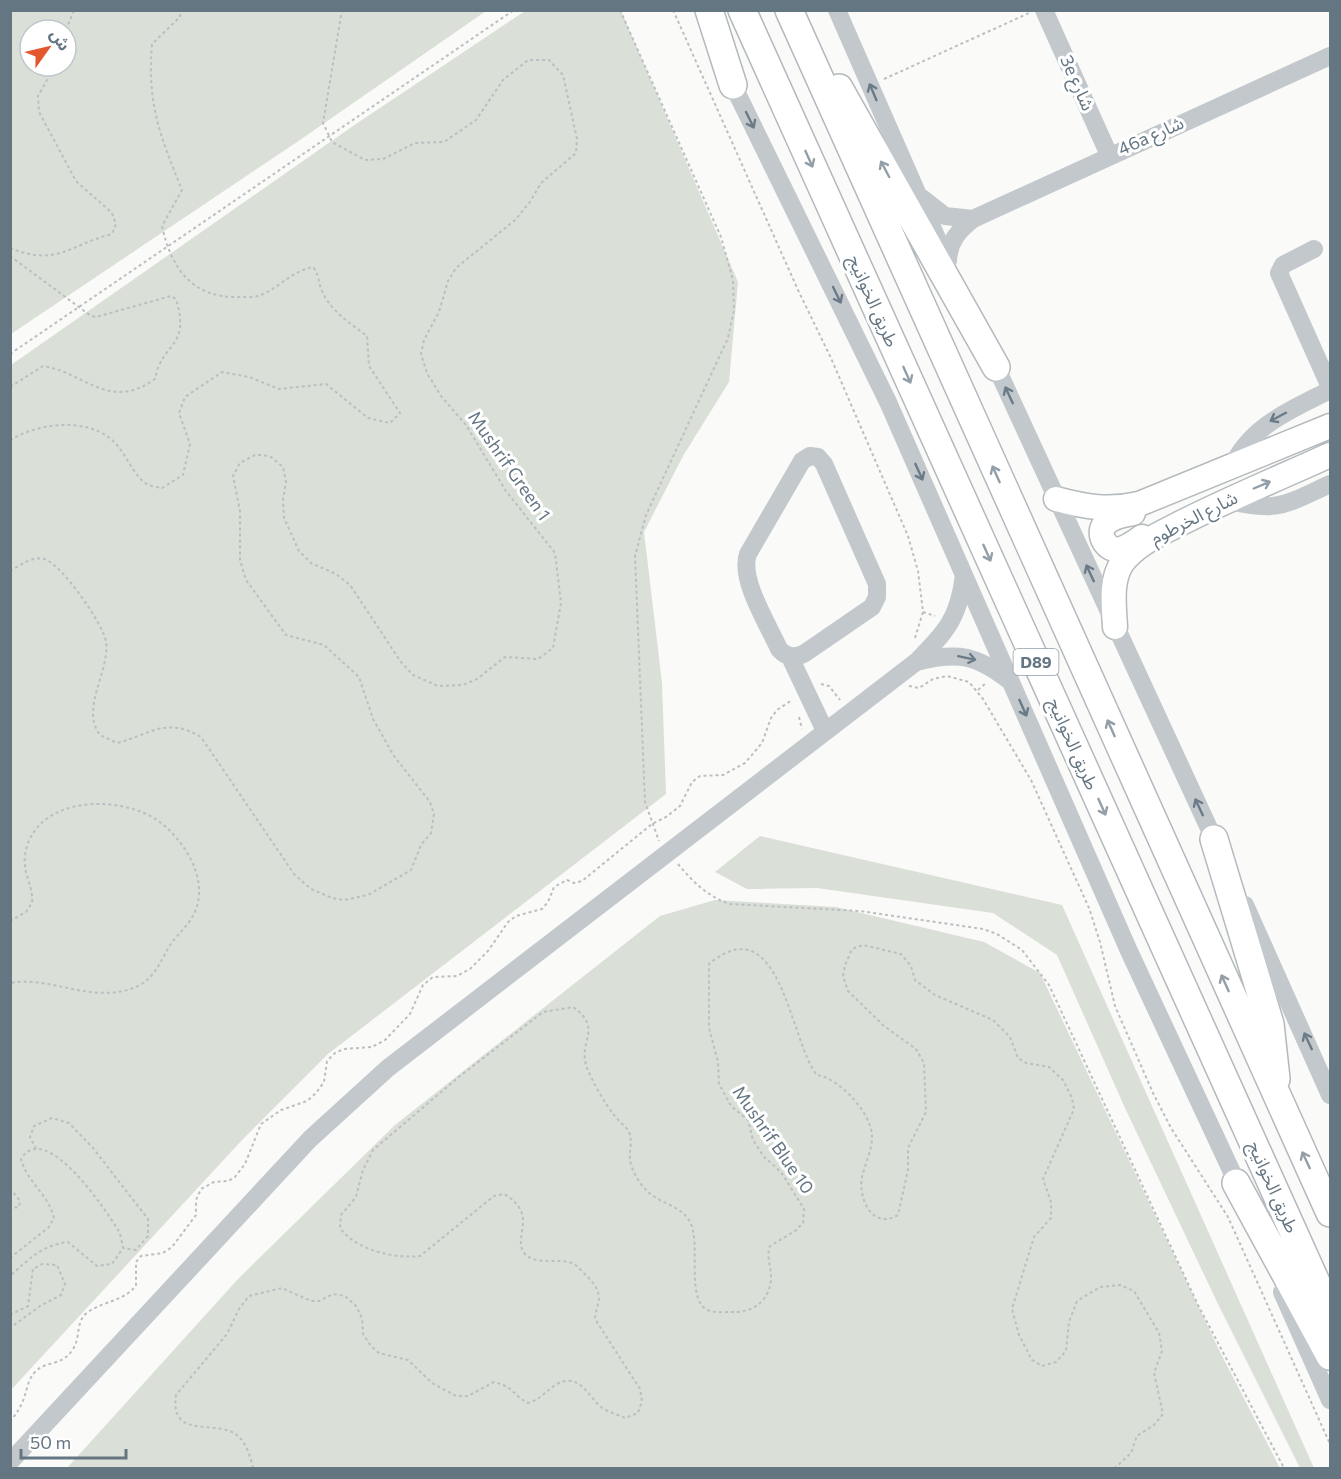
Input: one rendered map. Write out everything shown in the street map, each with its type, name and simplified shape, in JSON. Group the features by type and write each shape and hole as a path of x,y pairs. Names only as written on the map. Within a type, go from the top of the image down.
{"highway":[{"path":"708,10 724,52 733,86"},
{"name":"طريق الخوانيج","path":"742,10 1330,1313"},
{"name":"D89","path":"789,10 1330,1213"},
{"path":"815,68 829,78 847,99 925,244 996,367"},
{"path":"1214,839 1270,1024 1276,1071 1276,1095"},
{"path":"1236,1183 1330,1356"}],"main road":[{"name":"شارع الخرطوم","path":"1056,499 1096,509 1116,509 1163,496 1330,426"},
{"name":"شارع الخرطوم","path":"1115,627 1114,586 1122,563 1155,536 1226,500 1330,455"},
{"path":"1163,496 1144,510 1106,522 1103,527 1103,540 1111,549 1123,549 1155,530 1173,528"}],"street":[{"path":"699,10 733,86 867,357 1129,951 1236,1183 1245,1209 1330,1400"},
{"path":"837,10 915,190 1330,1095"},
{"name":"3e شارع","path":"1044,10 1109,155"},
{"name":"46a شارع","path":"948,261 949,248 955,236 973,219 1109,155 1330,57"},
{"path":"915,190 928,205 945,216 973,219"},
{"path":"1231,468 1245,442 1255,432 1330,388 1279,273 1283,265 1314,249"},
{"path":"790,657 805,653 872,607 877,597 876,584 824,464 814,456 802,461 748,554 745,566 748,579 779,648 790,657 825,731"},
{"path":"1226,500 1257,508 1274,507 1330,484"},
{"path":"10,1462 335,1114 382,1074 667,852 899,675 913,654 952,622 960,603 964,574"},
{"path":"913,654 963,656 989,666 1012,682"}],"path":[{"path":"10,440 23,432 52,425 75,425 107,436 145,484 162,488 183,475 190,444 179,413 185,397 222,372 249,376 279,389 326,384 368,418 390,423 400,413 369,366 367,336 335,310 322,292 320,275 313,267 302,269 259,297 217,298 186,280 166,248 162,226 182,190 159,133 149,77 152,44 180,17 181,10"},
{"path":"328,137 324,115 342,10"},
{"path":"10,354 514,10"},
{"path":"620,10 721,237 731,265 734,295 728,338 646,515 636,549 634,585 645,802 652,824 667,852 698,886 719,900 730,904 860,911 969,926 1004,938 1032,960 1048,985 1198,1305 1284,1468"},
{"path":"673,10 798,290 831,356 908,536 918,571 923,612 913,654"},
{"path":"870,85 1034,10"},
{"name":"Mushrif Green 1","path":"10,571 30,560 51,562 61,571 101,626 106,649 93,718 96,730 105,739 117,743 162,727 187,730 201,737 294,874 322,894 344,900 368,895 411,870 421,845 433,827 434,814 430,802 394,756 372,719 359,677 324,645 286,635 246,580 240,560 240,520 233,476 240,463 255,455 271,457 278,461 286,475 282,500 284,518 298,551 311,563 336,574 350,585 402,662 421,680 438,686 463,685 477,679 505,657 538,659 549,653 556,642 561,614 555,553 506,491 466,425 441,396 427,373 421,354 424,339 439,312 448,280 456,268 521,214 541,183 571,159 578,147 563,75 549,60 535,58 509,72 476,120 444,142 415,143 383,159 371,161 337,146 328,137"},
{"path":"10,248 30,256 59,256 112,234 116,224 112,213 76,181 39,112 38,96 48,78"},
{"path":"10,256 81,306 91,316 96,317 171,296 176,299 181,326 179,339 158,365 156,379 142,388 128,392 91,387 52,367 43,366 10,387"},
{"path":"899,675 907,685 919,688 940,677 955,677 969,682 984,699 1031,780 1089,908 1100,942 1115,1006 1152,1093 1171,1128 1228,1217 1330,1444"},
{"path":"10,1422 19,1410 35,1372 44,1366 54,1365 65,1359 78,1340 78,1325 88,1312 126,1297 136,1286 136,1262 141,1256 164,1253 172,1247 196,1215 196,1200 201,1189 213,1182 228,1181 235,1177 245,1164 261,1124 281,1110 307,1101 316,1093 324,1082 327,1061 335,1053 344,1049 372,1047 385,1040 410,1014 423,985 433,977 464,973 488,951 508,922 516,916 542,909 548,902 554,886 567,880 574,883 582,881 652,824 680,806 692,782 700,776 723,775 745,763 762,743 771,718 777,710 822,683 829,686 840,700 848,697"},
{"path":"10,921 26,912 32,903 24,866 30,840 49,818 75,805 95,803 136,811 156,820 168,829 190,858 198,879 198,902 193,917 168,948 157,969 141,985 126,990 91,993 27,981 10,983"},
{"name":"Mushrif Blue 10","path":"253,1468 240,1437 225,1429 189,1425 179,1416 175,1405 176,1395 227,1334 238,1309 249,1296 282,1288 311,1301 319,1301 333,1294 345,1296 362,1318 363,1334 371,1346 379,1353 408,1360 432,1383 456,1396 468,1395 494,1382 510,1386 520,1398 528,1403 540,1400 558,1384 570,1381 583,1386 602,1408 626,1418 638,1413 642,1401 640,1389 595,1319 599,1299 596,1286 576,1265 562,1260 532,1259 524,1254 520,1244 524,1218 515,1201 504,1194 494,1196 420,1256 408,1257 381,1253 348,1239 340,1228 341,1215 356,1197 363,1170 373,1150 460,1076 543,1012 573,1007 586,1016 590,1028 586,1066 614,1114 629,1132 632,1146 630,1160 637,1178 648,1192 681,1210 690,1222 694,1236 696,1296 702,1306 711,1311 740,1312 759,1305 768,1295 771,1277 767,1254 770,1246 795,1231 803,1223 804,1209 781,1172 764,1157 753,1140 747,1120 731,1106 719,1084 718,1062 709,1028 708,999 710,964 722,954 742,950 756,952 768,963 798,1025 811,1068 817,1075 827,1076 857,1103 872,1134 862,1180 865,1200 871,1214 879,1220 888,1221 898,1215 908,1170 908,1148 926,1112 927,1078 924,1063 916,1048 884,1026 848,991 843,976 845,964 852,949 863,945 901,954 911,966 915,980 935,995 993,1020 1010,1037 1018,1058 1026,1063 1049,1067 1063,1080 1072,1098 1074,1109 1043,1179 1051,1202 1051,1218 1034,1237 1012,1308 1019,1335 1032,1360 1042,1366 1056,1362 1066,1351 1069,1322 1077,1301 1100,1287 1120,1284 1134,1291 1159,1333 1162,1351 1154,1373 1163,1414 1154,1425 1137,1436 1131,1453 1114,1468"},
{"path":"36,1149 30,1137 34,1126 52,1118 69,1123 93,1148 148,1219 148,1236 136,1250 123,1248"},
{"path":"10,1258 49,1227 54,1218 51,1205 23,1168 21,1160 25,1153 36,1149 58,1155 74,1172 120,1233 123,1248 112,1264 97,1266 68,1242 52,1244 38,1251 10,1276"},
{"path":"10,1188 20,1201 19,1207 10,1208"},
{"path":"10,1315 28,1306 33,1269 42,1264 57,1265 65,1284 62,1295 40,1306 10,1328"}],"shaded area":[{"path":"11,10 486,11 297,142 11,334"},
{"path":"525,11 621,11 738,282 729,382 683,456 644,532 662,683 666,794 328,1054 242,1140 11,1390 11,365 353,126"},
{"path":"760,836 1062,905 1314,1468 1300,1468 1218,1304 1125,1108 1057,955 993,913 817,888 747,889 715,872"},
{"path":"715,900 836,907 984,942 1040,973 1221,1354 1280,1468 67,1468 238,1279 395,1125 660,916"}]}
